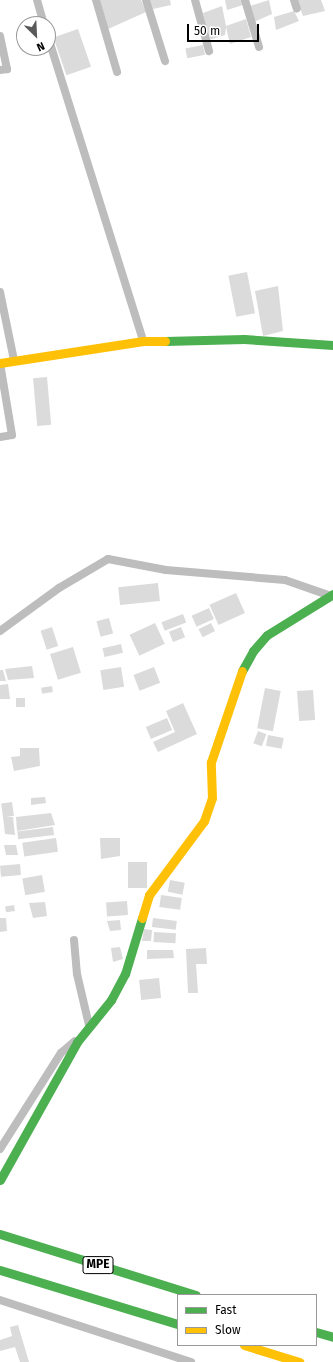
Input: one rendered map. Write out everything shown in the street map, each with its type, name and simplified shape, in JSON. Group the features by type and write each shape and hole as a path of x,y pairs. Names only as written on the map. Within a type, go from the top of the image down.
{"main road":[{"path":"0,363 143,341 244,339 333,346"},
{"path":"0,1180 80,1037 111,1000 125,974 149,895 204,821 212,798 212,762 216,744 239,677 253,651 266,634 331,595"},
{"name":"MPE","path":"0,1234 193,1294"},
{"name":"MPE","path":"0,1270 177,1324"},
{"path":"317,1332 333,1337"},
{"path":"247,1346 299,1362"}],"street":[{"path":"37,0 42,16"},
{"path":"96,0 117,72"},
{"path":"146,0 165,61"},
{"path":"194,0 209,51"},
{"path":"246,0 259,47"},
{"path":"294,0 297,9"},
{"path":"0,36 7,69 0,70"},
{"path":"54,56 143,341"},
{"path":"0,292 14,360"},
{"path":"0,363 12,435 0,437"},
{"path":"0,631 59,588 108,559 166,570 284,580 331,595"},
{"path":"74,940 77,974 89,1025"},
{"path":"0,1149 61,1053 80,1037"},
{"path":"0,1300 190,1362"}],"building":[{"path":"100,0 141,0 146,12 108,29"},
{"path":"150,0 170,0 171,5 153,9"},
{"path":"225,0 242,0 243,5 227,10"},
{"path":"269,0 272,14 254,22 250,6"},
{"path":"297,0 321,0 325,11 303,16"},
{"path":"222,6 226,26 246,19 251,37 230,44 226,27 225,35 209,40 203,13"},
{"path":"294,11 299,21 276,30 274,17"},
{"path":"78,29 91,67 66,75 56,45 56,37"},
{"path":"203,45 205,55 187,58 185,48"},
{"path":"247,272 255,313 236,317 228,276"},
{"path":"278,286 283,331 263,336 255,291"},
{"path":"47,377 51,425 37,426 33,378"},
{"path":"158,583 160,601 120,605 118,587"},
{"path":"236,593 245,613 218,625 210,605"},
{"path":"209,608 214,619 197,627 192,616"},
{"path":"183,614 186,622 165,631 162,622"},
{"path":"109,618 113,633 101,637 96,621"},
{"path":"155,623 165,644 139,656 130,635"},
{"path":"211,623 215,631 203,637 199,629"},
{"path":"52,627 58,646 47,650 41,631"},
{"path":"181,627 185,637 173,642 169,632"},
{"path":"121,644 123,653 105,657 102,648"},
{"path":"73,647 81,673 58,680 50,654"},
{"path":"32,666 34,678 8,680 5,669"},
{"path":"121,667 124,687 103,690 100,670"},
{"path":"154,667 160,683 140,691 133,675"},
{"path":"0,670 3,670 6,681 0,681"},
{"path":"8,684 10,699 0,699 0,685"},
{"path":"52,686 53,692 42,694 41,688"},
{"path":"265,688 281,691 273,731 257,728"},
{"path":"313,690 315,720 299,721 297,691"},
{"path":"16,698 25,698 25,707 16,707"},
{"path":"183,703 197,734 158,752 153,742 175,732 166,711"},
{"path":"167,718 172,730 151,739 146,727"},
{"path":"258,731 266,734 262,746 253,743"},
{"path":"268,735 284,738 282,749 266,746"},
{"path":"20,748 39,748 40,766 14,771 11,757 20,756"},
{"path":"45,797 46,803 31,805 31,798"},
{"path":"12,802 14,816 3,817 1,804"},
{"path":"51,813 55,825 17,831 16,817"},
{"path":"3,817 13,817 15,835 5,834"},
{"path":"53,827 54,835 18,839 17,831"},
{"path":"56,838 58,852 24,857 22,843"},
{"path":"100,838 120,838 120,856 101,859"},
{"path":"4,845 16,845 18,855 6,855"},
{"path":"128,862 147,862 147,888 128,888"},
{"path":"20,864 21,875 1,877 0,866"},
{"path":"42,875 45,892 25,895 22,878"},
{"path":"170,880 185,883 182,895 168,892"},
{"path":"161,895 182,898 180,910 159,907"},
{"path":"127,901 128,915 107,916 106,902"},
{"path":"45,902 47,916 33,918 29,903"},
{"path":"14,905 15,911 6,912 5,906"},
{"path":"0,918 6,918 7,931 0,932"},
{"path":"153,918 177,921 176,930 152,927"},
{"path":"120,920 121,930 110,931 107,921"},
{"path":"144,929 152,930 151,941 142,941"},
{"path":"154,932 176,933 175,943 153,942"},
{"path":"120,947 123,959 113,962 111,948"},
{"path":"206,948 207,964 196,964 198,993 188,993 186,949"},
{"path":"147,950 173,950 174,958 147,959"},
{"path":"159,978 161,998 141,1000 139,980"},
{"path":"18,1325 29,1362 20,1362 15,1347 0,1351 0,1340 12,1336 10,1327"}],"traffic: fast":[{"path":"165,341 244,339 333,345"},
{"path":"242,671 253,651 267,635 333,594"},
{"path":"0,1180 77,1042 111,1000 125,974 142,918"},
{"path":"0,1234 193,1294"},
{"path":"0,1270 177,1324"},
{"path":"317,1332 333,1337"}],"traffic: slow":[{"path":"0,363 143,341 165,341"},
{"path":"142,918 149,895 204,821 212,798 211,762 242,671"},
{"path":"247,1346 299,1362"}]}
